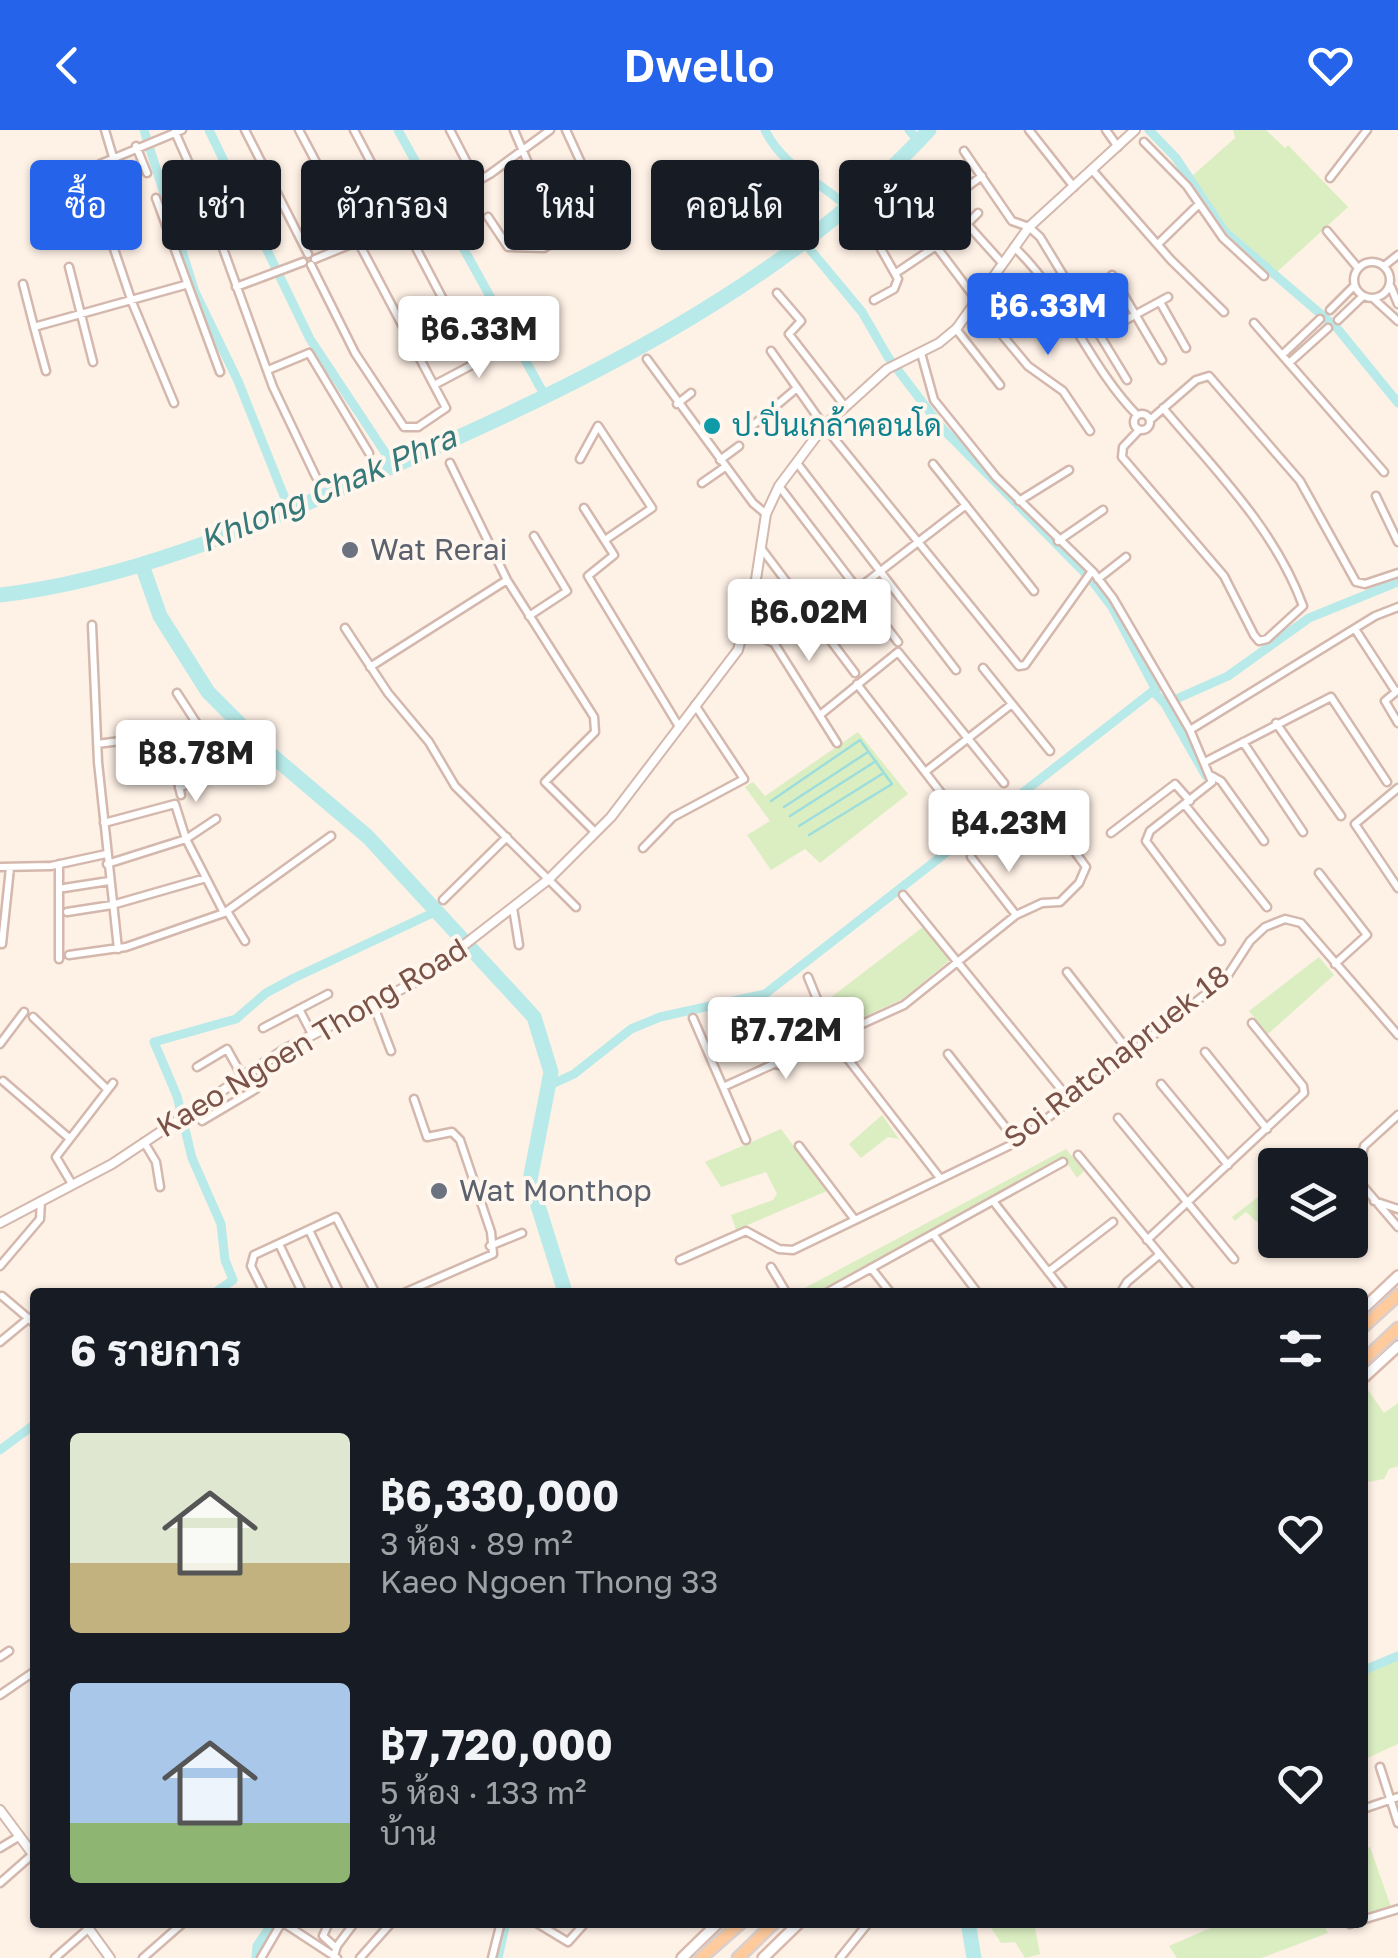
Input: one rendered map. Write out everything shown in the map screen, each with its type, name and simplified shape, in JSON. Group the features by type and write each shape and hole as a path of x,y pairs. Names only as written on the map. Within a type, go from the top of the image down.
{"main road":[{"path":"1368,1304 1398,1276"},
{"path":"1368,1322 1398,1294"},
{"path":"1368,1356 1398,1328"},
{"path":"1368,1374 1398,1346"},
{"path":"682,1958 713,1928"},
{"path":"704,1958 737,1928"},
{"path":"738,1958 769,1928"},
{"path":"763,1958 794,1928"}],"street":[{"path":"105,130 113,157"},
{"path":"245,130 355,354 406,429 446,408 363,250"},
{"path":"300,130 316,160"},
{"path":"354,130 371,160"},
{"path":"450,130 466,160"},
{"path":"488,217 508,248 544,248 560,238 514,130"},
{"path":"484,177 550,130"},
{"path":"566,130 580,160"},
{"path":"1029,130 1074,188"},
{"path":"1106,130 1118,147"},
{"name":"Kaeo Ngoen Thong Road","path":"0,1223 144,1141 312,1034 437,968 549,879 596,832 727,667 745,630 766,514 780,486 824,426 888,369 956,329 978,304 1029,227 1135,130"},
{"path":"1330,178 1368,130"},
{"path":"174,403 132,302 92,184 92,173 113,157 164,132 178,131 189,160"},
{"path":"1144,142 1172,168 1222,238 1264,276"},
{"path":"144,143 147,173"},
{"path":"964,152 1012,221 1029,227 1126,380"},
{"path":"1093,172 1224,312"},
{"path":"971,184 982,176"},
{"path":"156,198 220,372"},
{"path":"1158,244 1199,204"},
{"path":"978,213 968,224 1003,264"},
{"path":"1327,231 1358,268"},
{"path":"1014,246 1036,268 1115,392 1137,415"},
{"path":"223,250 268,370 316,476"},
{"path":"236,287 334,250"},
{"path":"419,250 476,362"},
{"path":"874,300 898,285 896,273 882,250"},
{"path":"896,273 930,250"},
{"path":"939,250 1028,366 1063,391 1090,431"},
{"path":"1384,266 1398,255"},
{"path":"1330,310 1354,285 1358,268 1369,262 1384,266"},
{"path":"1384,266 1398,304"},
{"path":"69,267 93,362"},
{"path":"1112,274 1162,360"},
{"path":"24,284 46,371"},
{"path":"34,327 185,285"},
{"path":"1354,285 1398,321"},
{"path":"1374,298 1390,285"},
{"path":"777,292 801,321 789,334 844,405"},
{"path":"1338,320 1363,296"},
{"path":"1100,334 1168,297"},
{"path":"1160,302 1186,348"},
{"path":"1282,354 1320,319"},
{"path":"1254,322 1384,472"},
{"path":"1289,363 1328,328"},
{"path":"956,329 1000,385"},
{"path":"436,384 506,347"},
{"path":"771,351 916,543 1021,667 1092,572"},
{"path":"268,370 309,353 370,453"},
{"path":"921,353 934,400 1019,501 1098,579 1190,730 1212,776 1221,782 1264,841"},
{"path":"646,360 722,464 766,514"},
{"path":"1163,408 1249,510 1284,560 1303,606 1267,640 1260,641 1224,576 1122,457 1123,447 1139,430 1146,429 1150,420 1163,408 1196,380 1209,376 1300,481 1356,582 1365,584 1398,573"},
{"path":"745,432 797,388"},
{"path":"670,418 691,393"},
{"path":"1137,415 1145,414 1150,420"},
{"path":"1137,415 1134,423 1139,430"},
{"path":"580,459 596,425 652,508 605,540"},
{"path":"702,483 739,446"},
{"path":"450,463 507,580 596,722 591,736 545,782 596,832"},
{"path":"797,464 956,670"},
{"path":"933,464 1034,591"},
{"path":"1019,501 1069,470"},
{"path":"780,486 898,642"},
{"path":"1376,496 1398,542"},
{"path":"816,622 966,505"},
{"path":"584,508 614,556 588,576 678,724"},
{"path":"1058,541 1103,510"},
{"path":"529,616 566,591 534,536"},
{"path":"761,548 855,673"},
{"path":"1098,579 1126,557"},
{"path":"370,667 507,580"},
{"path":"1190,730 1398,607"},
{"path":"92,625 106,854 118,949"},
{"path":"345,628 370,667 413,720 455,786 576,907"},
{"path":"1355,629 1397,691 1385,701 1398,723"},
{"path":"745,630 774,643 837,742"},
{"path":"820,715 893,654 903,654 1004,783"},
{"path":"983,668 1050,751"},
{"path":"857,684 942,794"},
{"path":"98,744 167,735 180,791 214,772 201,730 177,693"},
{"path":"1206,762 1276,722 1331,697 1387,782"},
{"path":"925,772 1012,704"},
{"path":"643,848 673,817 744,780 695,705"},
{"path":"1276,722 1341,816"},
{"path":"1243,742 1303,832"},
{"path":"1212,776 1209,788 1150,831 1146,841 1221,942"},
{"path":"1111,833 1174,784 1267,907"},
{"path":"1398,788 1355,824 1398,888"},
{"path":"723,1087 779,1065 904,1005 1016,915 1038,904 1060,902 1084,875 1082,857 1038,801"},
{"path":"104,822 174,804 206,878 245,941"},
{"path":"107,864 186,839 216,819"},
{"path":"68,955 118,949 226,912 331,836"},
{"path":"443,900 507,837"},
{"path":"0,867 59,864 106,854"},
{"path":"971,856 1016,915"},
{"path":"59,864 59,959"},
{"path":"2,944 10,868"},
{"path":"1318,873 1367,934 1335,964"},
{"path":"67,912 112,905 206,878"},
{"path":"64,888 109,881"},
{"path":"903,896 1070,1100"},
{"path":"514,908 519,945"},
{"name":"Soi Ratchapruek 18","path":"680,1260 746,1231 788,1251 1017,1142 1226,978 1255,935 1276,921 1301,923 1398,1035"},
{"path":"1067,972 1130,1053"},
{"path":"808,977 834,1040 940,1178"},
{"path":"263,1028 328,994"},
{"path":"373,1004 390,1051"},
{"path":"299,1009 312,1034"},
{"path":"0,1044 24,1012"},
{"path":"758,1015 779,1065"},
{"path":"33,1017 110,1086 55,1160 72,1184"},
{"path":"693,1018 746,1140"},
{"path":"1147,1240 1304,1094 1303,1086 1252,1024"},
{"path":"197,1067 227,1049 256,1090 202,1121"},
{"path":"1205,1052 1267,1129"},
{"path":"948,1054 1017,1142"},
{"path":"3,1081 68,1138"},
{"path":"1161,1084 1228,1165"},
{"path":"414,1098 427,1137 452,1132 460,1140 492,1232 489,1258 416,1288"},
{"path":"1398,1114 1360,1152 1356,1178 1398,1228"},
{"path":"1118,1118 1234,1259"},
{"path":"144,1141 156,1162 160,1187"},
{"path":"799,1146 854,1220"},
{"path":"1078,1155 1188,1288"},
{"path":"835,1288 1063,1162"},
{"path":"1373,1200 1398,1210"},
{"path":"0,1266 40,1219 41,1201"},
{"path":"993,1201 1061,1288"},
{"path":"262,1288 250,1261 338,1218 373,1288"},
{"path":"1048,1272 1113,1222"},
{"path":"308,1230 337,1288"},
{"path":"490,1246 522,1234"},
{"path":"932,1234 975,1288"},
{"path":"279,1244 300,1288"},
{"path":"1124,1288 1159,1255"},
{"path":"771,1268 784,1288"},
{"path":"872,1268 887,1288"},
{"path":"1,1296 30,1319"},
{"path":"0,1342 30,1322"},
{"path":"0,1657 10,1650"},
{"path":"0,1695 30,1674"},
{"path":"1380,1767 1394,1799 1398,1823"},
{"path":"1368,1807 1394,1799"},
{"path":"0,1810 30,1850"},
{"path":"0,1848 20,1836"},
{"path":"26,1845 30,1842"},
{"path":"0,1883 30,1859"},
{"path":"1368,1918 1398,1909"},
{"path":"54,1958 84,1928"},
{"path":"87,1928 106,1957"},
{"path":"143,1958 177,1928"},
{"path":"261,1958 278,1928"},
{"path":"292,1928 336,1954"},
{"path":"326,1928 322,1936 336,1954"},
{"path":"336,1954 351,1928"},
{"path":"360,1958 387,1928"},
{"path":"492,1958 500,1928"},
{"path":"545,1928 568,1942 581,1928"},
{"path":"840,1958 864,1928"}],"green space":[{"path":"1233,130 1266,130 1285,148 1288,145 1348,207 1277,272 1227,230 1192,176 1235,138"},
{"path":"858,732 908,794 820,863 805,849 771,870 747,835 770,821 745,787 753,782 765,796"},
{"path":"923,927 950,960 903,999 835,1030 826,1001"},
{"path":"1319,957 1334,975 1268,1034 1249,1011"},
{"path":"882,1115 899,1139 888,1137 861,1158 849,1144"},
{"path":"781,1129 827,1191 736,1230 731,1215 773,1200 777,1194 766,1172 721,1187 705,1162"},
{"path":"1066,1149 1084,1171 1077,1178 1063,1157 828,1288 805,1288"},
{"path":"1258,1197 1258,1221 1246,1212 1235,1221 1232,1217"},
{"path":"1368,1390 1384,1413 1398,1403 1398,1466 1389,1469 1384,1479 1368,1482"},
{"path":"1398,1660 1398,1744 1368,1758 1368,1671"},
{"path":"1368,1848 1391,1907 1368,1914"},
{"path":"991,1928 1035,1928 1040,1954 1025,1958 1015,1942 1001,1943"},
{"path":"1210,1928 1326,1928 1328,1933 1261,1958 1177,1958 1169,1946"}],"waterway":[{"path":"144,130 195,292 238,381 290,511"},
{"path":"209,130 310,339 394,466"},
{"path":"398,130 545,396"},
{"path":"765,130 781,154 839,200"},
{"path":"909,130 918,141"},
{"name":"Khlong Chak Phra","path":"0,595 48,588 141,565 233,533 441,445 592,373 737,289 805,241 870,188 929,130"},
{"path":"1149,130 1176,158 1225,232 1337,328 1398,403"},
{"path":"810,250 862,312 888,357 942,428 1090,578 1112,607 1156,690"},
{"path":"142,565 160,616 208,692 268,752 368,837 534,1017 551,1072 530,1180 564,1288"},
{"path":"548,1086 574,1074 631,1029 660,1017 765,994 1153,691 1165,704 1228,676 1309,618 1398,582"},
{"path":"1165,704 1206,776"},
{"path":"771,801 860,740 892,784 809,835"},
{"path":"784,807 868,752"},
{"path":"790,816 876,761"},
{"path":"799,826 882,774"},
{"path":"222,1288 233,1280 225,1260 221,1224 192,1158 177,1096 154,1042 236,1019 266,993 437,911"},
{"path":"0,1450 30,1428"},
{"path":"1368,1668 1398,1656"},
{"path":"256,1958 257,1946 269,1928"},
{"path":"498,1958 505,1928"},
{"path":"969,1928 974,1958"}],"place":[{"name":"ป.ปิ่นเกล้าคอนโด","path":"712,426"},
{"name":"Wat Rerai","path":"350,550"},
{"name":"Wat Monthop","path":"439,1191"}]}
